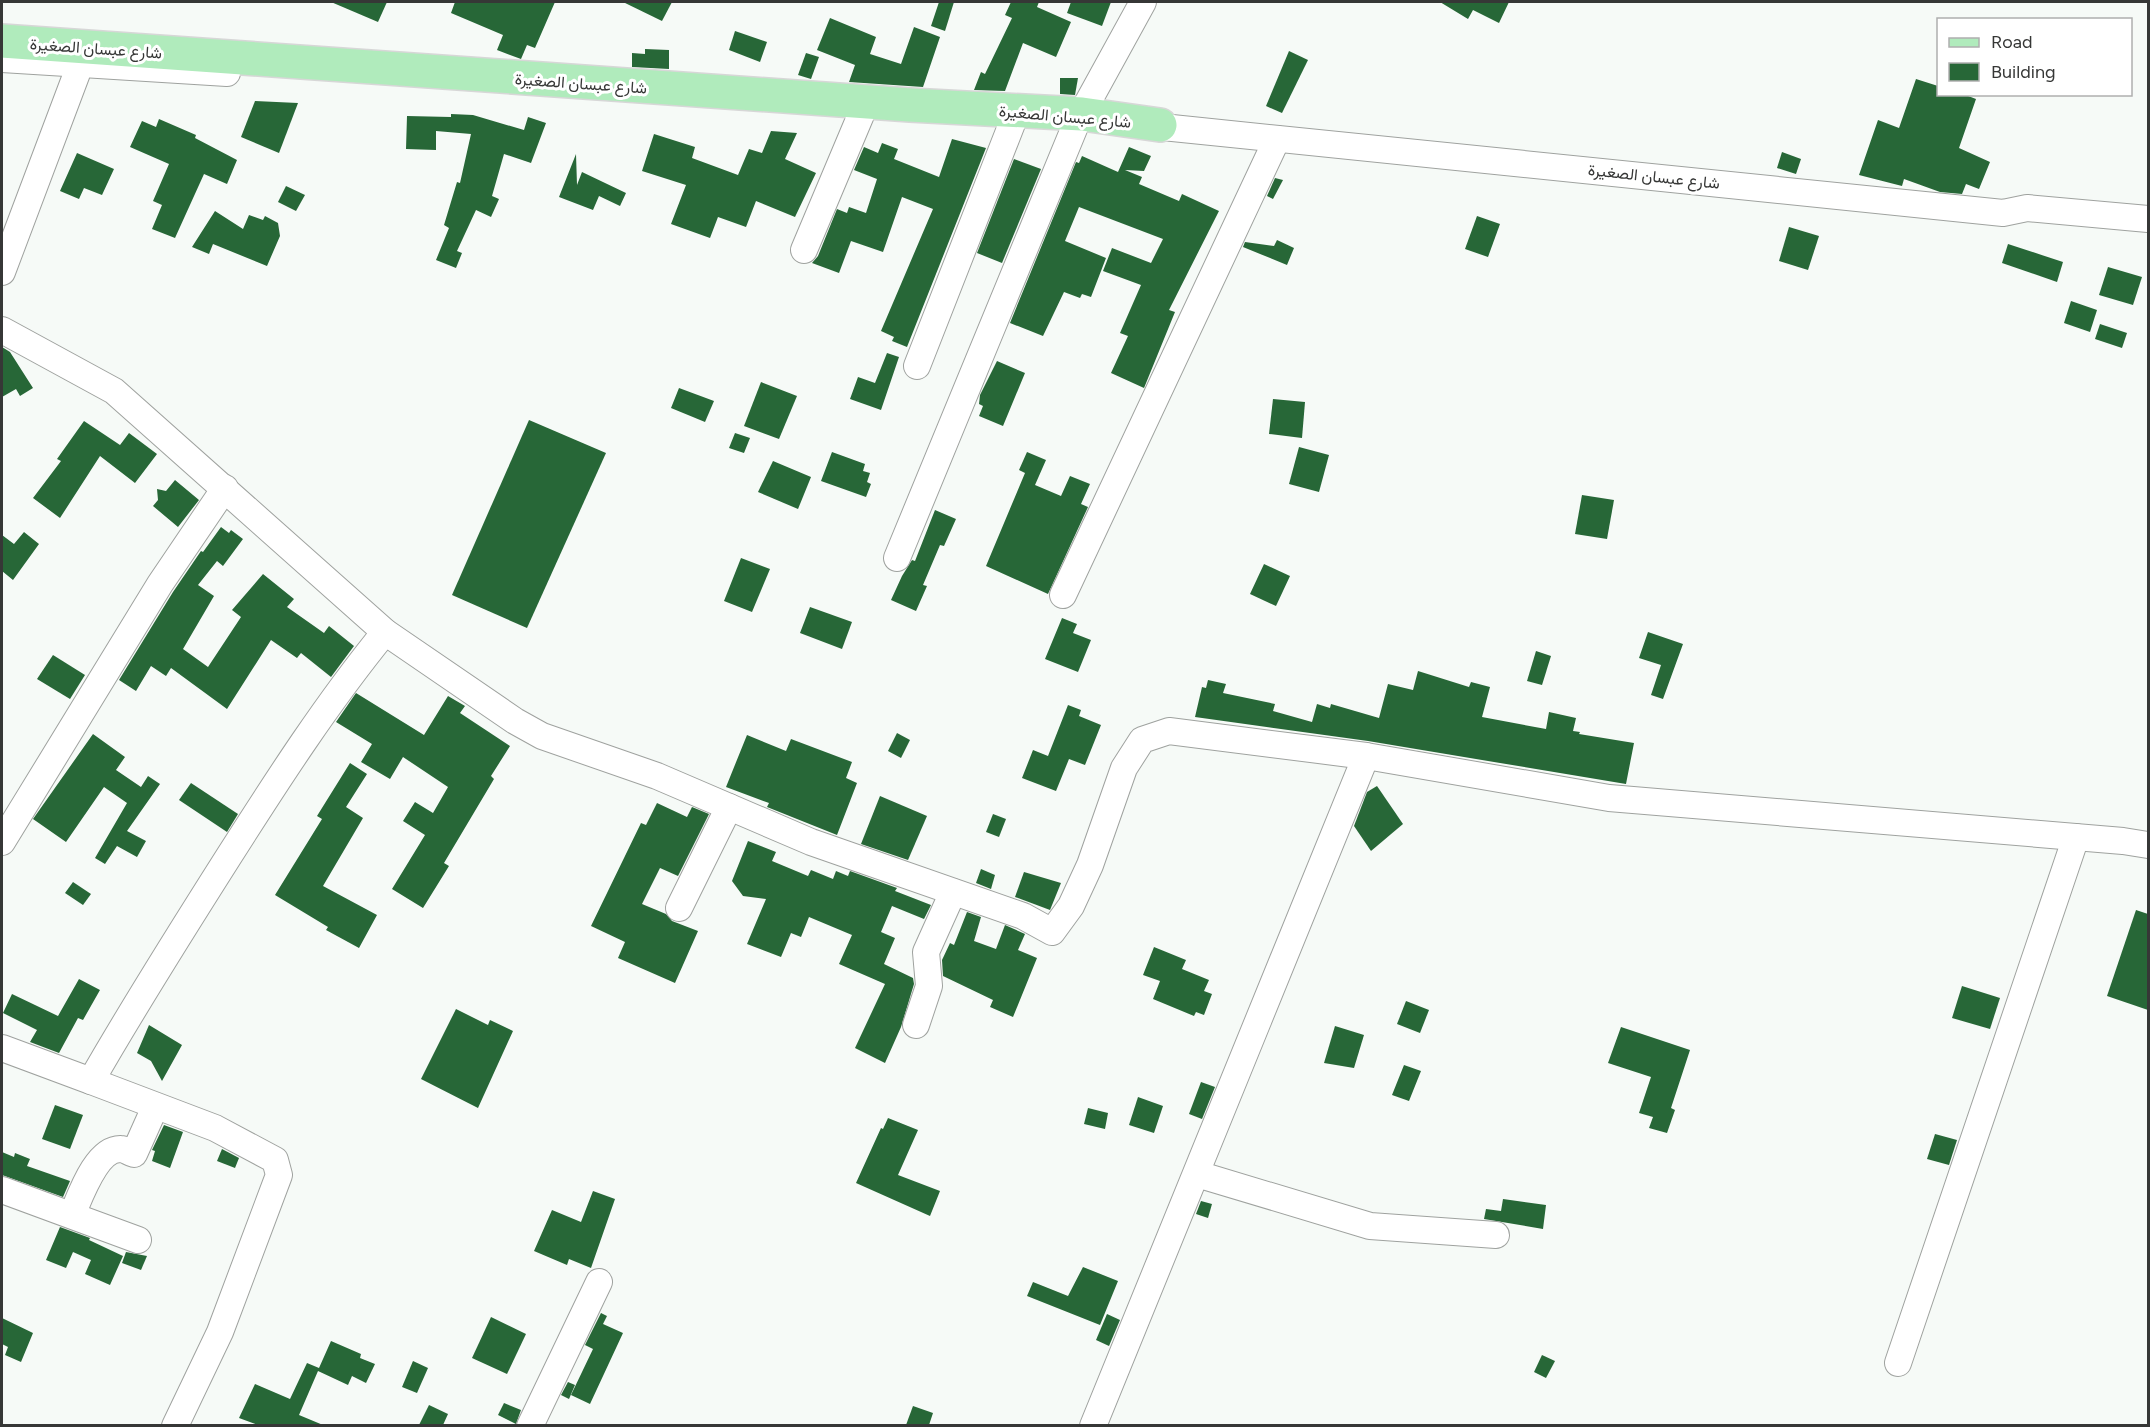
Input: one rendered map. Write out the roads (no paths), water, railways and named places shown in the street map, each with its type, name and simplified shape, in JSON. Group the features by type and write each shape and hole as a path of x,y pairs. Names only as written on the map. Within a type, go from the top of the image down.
{"main road":[{"name":"شارع عبسان الصغيرة","path":"2,41 910,105 1160,125"}],"street":[{"path":"897,558 1079,119 1143,2"},
{"name":"شارع عبسان الصغيرة","path":"2,59 1013,121 1079,119"},
{"path":"2,272 80,65"},
{"path":"804,250 863,110"},
{"path":"917,366 1013,121"},
{"name":"شارع عبسان الصغيرة","path":"1160,125 2002,213 2027,208 2148,219"},
{"path":"1063,595 1277,139"},
{"path":"2,330 114,391 385,632 515,721 542,736 657,776 811,842 1023,916 1052,932 1071,906 1090,864 1124,768 1142,740 1169,730 1366,756 1609,798 2148,845"},
{"path":"2,842 160,584 225,489"},
{"path":"91,1081 146,986 289,761 345,681 385,632"},
{"path":"1093,1425 1366,756"},
{"path":"680,908 729,807"},
{"path":"1898,1363 2076,837"},
{"path":"916,1025 929,986 926,952 953,892"},
{"path":"2,1048 215,1128 275,1160 279,1175 220,1332 175,1425"},
{"path":"72,1215 91,1172 106,1154 120,1149 134,1154 155,1107"},
{"path":"1197,1174 1370,1226 1496,1235"},
{"path":"2,1190 138,1240"},
{"path":"530,1425 599,1282"}]}
